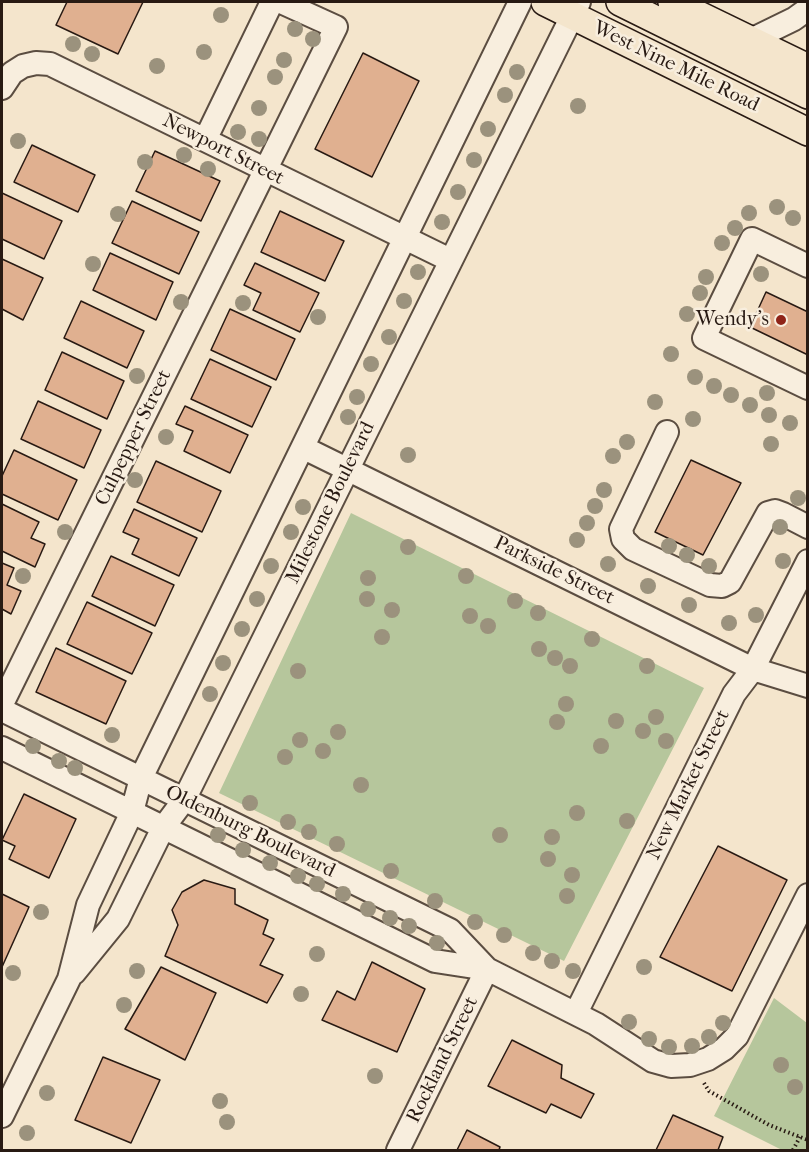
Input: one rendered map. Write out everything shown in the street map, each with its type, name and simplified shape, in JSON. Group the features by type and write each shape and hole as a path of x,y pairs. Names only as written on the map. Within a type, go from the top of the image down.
{"main road":[{"name":"West Nine Mile Road","path":"545,2 576,8 807,132"},
{"path":"620,2 807,95"},
{"path":"672,2 807,68"}],"street":[{"path":"204,140 272,2"},
{"name":"Culpepper Street","path":"2,704 336,27 282,2"},
{"name":"Milestone Boulevard","path":"2,1116 69,979 88,905 132,812 141,778 520,2"},
{"name":"Milestone Boulevard","path":"69,979 118,919 163,828 184,800 576,8"},
{"path":"751,40 794,19 807,9"},
{"name":"Newport Street","path":"2,88 12,73 23,66 36,63 50,64 266,172 450,260"},
{"path":"807,266 752,239 704,338 807,388"},
{"path":"667,432 621,529 622,539 633,549 710,585 722,586 730,582 768,513 775,511 807,527"},
{"name":"Parkside Street","path":"304,448 753,669 807,686"},
{"name":"New Market Street","path":"576,1013 734,694 753,669 807,561"},
{"name":"Oldenburg Boulevard","path":"2,710 450,930 487,969"},
{"name":"Oldenburg Boulevard","path":"2,748 435,962 487,969 576,1013 653,1061 671,1066 690,1065 708,1059 724,1049 736,1036 807,895"},
{"name":"Rockland Street","path":"398,1150 487,969"}],"path":[{"path":"690,1065 710,1091 770,1125 807,1140"},
{"path":"793,1150 800,1137"}],"green space":[{"path":"351,513 704,688 564,961 219,793"},
{"path":"774,998 807,1023 807,1150 782,1150 714,1116"}],"building":[{"path":"67,2 143,2 118,54 56,25"},
{"path":"363,53 419,81 372,177 315,149"},
{"path":"32,145 95,175 78,212 14,182"},
{"path":"155,151 220,181 201,221 136,191"},
{"path":"2,193 62,221 44,259 2,239"},
{"path":"132,201 199,232 179,274 112,243"},
{"path":"280,211 344,241 325,281 261,252"},
{"path":"110,253 173,282 156,320 93,290"},
{"path":"2,259 43,278 23,320 2,309"},
{"path":"255,263 319,293 300,332 253,310 261,293 244,285"},
{"name":"Wendy's","path":"766,292 808,312 808,355 750,327"},
{"path":"81,301 144,331 127,368 64,338"},
{"path":"230,309 295,339 276,380 211,350"},
{"path":"62,352 124,381 107,419 45,390"},
{"path":"210,359 271,387 252,427 191,399"},
{"path":"38,401 101,430 84,468 21,439"},
{"path":"185,406 248,435 230,473 184,451 193,431 176,424"},
{"path":"14,450 77,480 58,520 2,494 2,476"},
{"path":"691,460 741,483 703,555 655,532"},
{"path":"156,461 221,491 202,532 137,502"},
{"path":"2,504 39,522 31,538 45,544 35,567 2,551"},
{"path":"134,509 197,538 179,576 132,554 139,539 123,532"},
{"path":"111,556 174,585 155,626 92,596"},
{"path":"2,563 14,568 7,585 21,591 11,614 2,609"},
{"path":"87,602 152,633 132,674 67,644"},
{"path":"56,648 126,681 106,724 36,692"},
{"path":"24,794 76,819 49,878 9,859 15,846 2,840"},
{"path":"718,846 787,880 732,991 660,957"},
{"path":"204,880 235,889 235,904 268,920 263,934 274,939 260,965 283,975 267,1003 165,956 178,925 172,910 182,892"},
{"path":"2,894 29,907 2,967"},
{"path":"372,962 425,989 397,1052 322,1020 337,991 355,1000"},
{"path":"161,967 216,993 185,1060 125,1029"},
{"path":"512,1040 562,1065 561,1078 594,1094 581,1118 551,1104 546,1113 488,1086"},
{"path":"103,1057 160,1080 131,1143 75,1120"},
{"path":"673,1115 723,1137 718,1150 656,1150"},
{"path":"467,1130 500,1147 499,1150 457,1150"}],"place":[{"name":"Wendy's","path":"781,320"}]}
